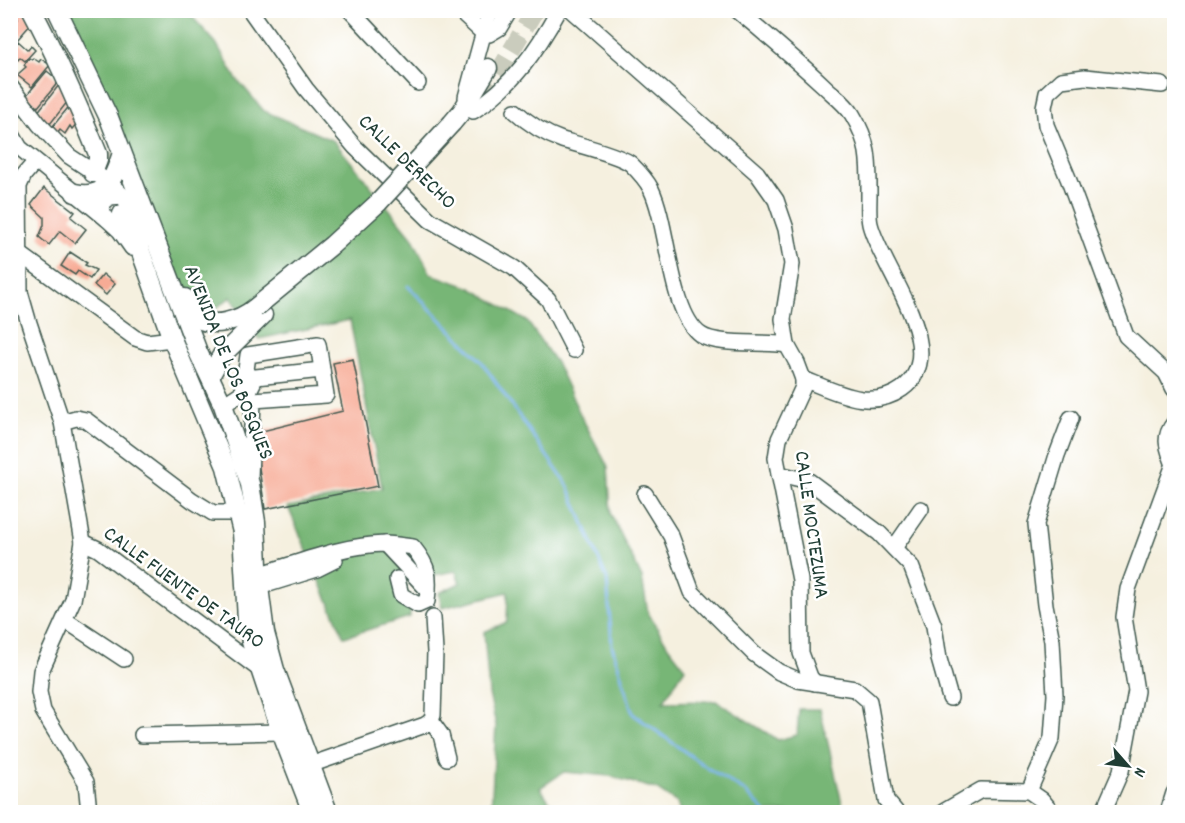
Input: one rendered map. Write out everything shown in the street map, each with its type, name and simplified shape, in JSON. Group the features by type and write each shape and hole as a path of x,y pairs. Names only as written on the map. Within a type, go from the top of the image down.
{"main road":[{"path":"32,10 70,87 98,153 93,173"},
{"path":"40,10 115,152 160,257"},
{"path":"57,10 109,118 115,152 110,183 100,192 85,195 75,193"},
{"path":"209,355 255,313 340,251 426,166 466,114 488,68"},
{"name":"AVENIDA DE LOS BOSQUES","path":"118,209 138,244 172,339 226,467 242,532 247,620 251,642 281,732 312,813"},
{"name":"AVENIDA DE LOS BOSQUES","path":"160,257 198,352 206,384 223,405 250,484 256,522 265,633 328,813"},
{"path":"171,285 180,292 196,317 218,323 255,313"},
{"path":"242,532 245,507 240,478 206,384 222,355 255,313"}],"street":[{"name":"CALLE DERECHO","path":"250,10 306,89 356,147 430,220 514,268 548,299 574,350"},
{"path":"350,10 418,83"},
{"path":"458,10 483,33 489,34 499,28 510,10"},
{"path":"466,114 483,33 492,10"},
{"path":"466,114 489,102 521,70 559,10"},
{"path":"572,10 757,173 776,200 786,229 792,264 783,319 787,345 803,379 850,397 872,401 893,395 908,384 918,367 919,343 909,306 888,269 870,223 869,165 864,134 850,110 783,48 737,10"},
{"path":"1162,85 1085,77 1061,80 1047,93 1044,107 1046,125 1126,336 1166,373 1174,389"},
{"name":"AVENIDA DE LOS BOSQUES","path":"10,86 39,124 69,156 110,183 118,209 160,257"},
{"path":"515,111 526,121 559,139 629,162 650,188 662,222 675,284 686,319 701,335 722,342 769,342 787,345"},
{"name":"AVENIDA DE LOS BOSQUES","path":"10,131 20,148 75,193 118,209"},
{"path":"49,173 54,174 63,170 69,156"},
{"path":"35,162 24,175 20,186 20,292 27,320 62,422 83,543 75,591 65,620 40,671 39,692 43,711 86,782 90,813"},
{"path":"20,254 135,338 147,342 172,339"},
{"path":"223,405 247,396 326,395 318,344 248,355 247,396 250,484"},
{"path":"247,396 256,377 322,370"},
{"name":"CALLE MOCTEZUMA","path":"803,379 803,387 779,439 776,458 800,580 801,653 810,677 815,682"},
{"path":"62,422 76,418 86,420 213,513 237,513"},
{"path":"1029,791 1052,738 1055,695 1052,640 1045,605 1036,524 1071,418"},
{"path":"1103,813 1121,771 1136,691 1124,617 1128,589 1174,465 1166,444 1168,431 1174,423"},
{"path":"779,474 809,481 879,533 911,566 934,626 939,659 950,698"},
{"path":"645,494 671,536 692,592 754,654 779,672 798,680 855,689 869,701 886,800 896,813"},
{"path":"894,548 921,509"},
{"name":"CALLE FUENTE DE TAURO","path":"83,543 98,549 259,669"},
{"path":"259,581 317,569 359,547 385,544 412,547 427,567 427,602 418,605 401,595 397,579"},
{"path":"310,765 431,721 435,652 433,618"},
{"path":"65,620 124,659"},
{"path":"431,721 441,735 447,758"},
{"path":"142,735 281,732"},
{"path":"943,813 981,790 1029,791 1042,800 1052,813"},
{"path":"1167,813 1174,793"}],"green space":[{"path":"64,11 187,11 216,43 236,78 264,111 334,141 412,237 431,274 471,288 527,321 557,364 608,467 611,514 642,578 648,613 668,646 685,668 663,702 716,701 778,740 797,735 799,709 820,709 844,812 680,812 677,803 656,789 610,776 564,772 540,788 557,812 491,812 496,725 489,694 484,632 507,622 508,592 442,608 439,593 460,583 456,571 396,582 410,601 410,617 344,637 288,507 382,488 350,320 259,339 231,297 204,317 185,299"}],"building":[{"path":"16,10 22,10 32,23 10,48 10,27 18,18 13,14"},
{"path":"18,41 28,50 31,46 35,50 25,61 20,57 13,61 10,59 10,51 13,53 15,50 13,47"},
{"path":"29,58 39,62 41,59 50,65 32,87 17,75 26,67 24,65"},
{"path":"47,71 59,81 38,107 26,96"},
{"path":"59,85 68,101 50,124 37,113"},
{"path":"72,103 80,120 72,129 70,126 65,134 60,130 57,134 53,126"},
{"path":"44,188 75,212 71,217 86,229 75,243 60,231 49,245 39,237 44,225 44,217 31,205"},
{"path":"70,252 87,263 85,265 96,270 90,279 78,271 75,275 61,266"},
{"path":"103,274 115,284 106,295 94,285"},
{"path":"353,359 378,486 265,509 254,433 343,411 333,363"}],"waterway":[{"path":"408,286 481,361 568,486 607,579 612,646 633,714 706,767 746,792 765,812"}],"tunnel":[{"path":"484,97 535,10"},
{"path":"107,152 115,185"}]}
